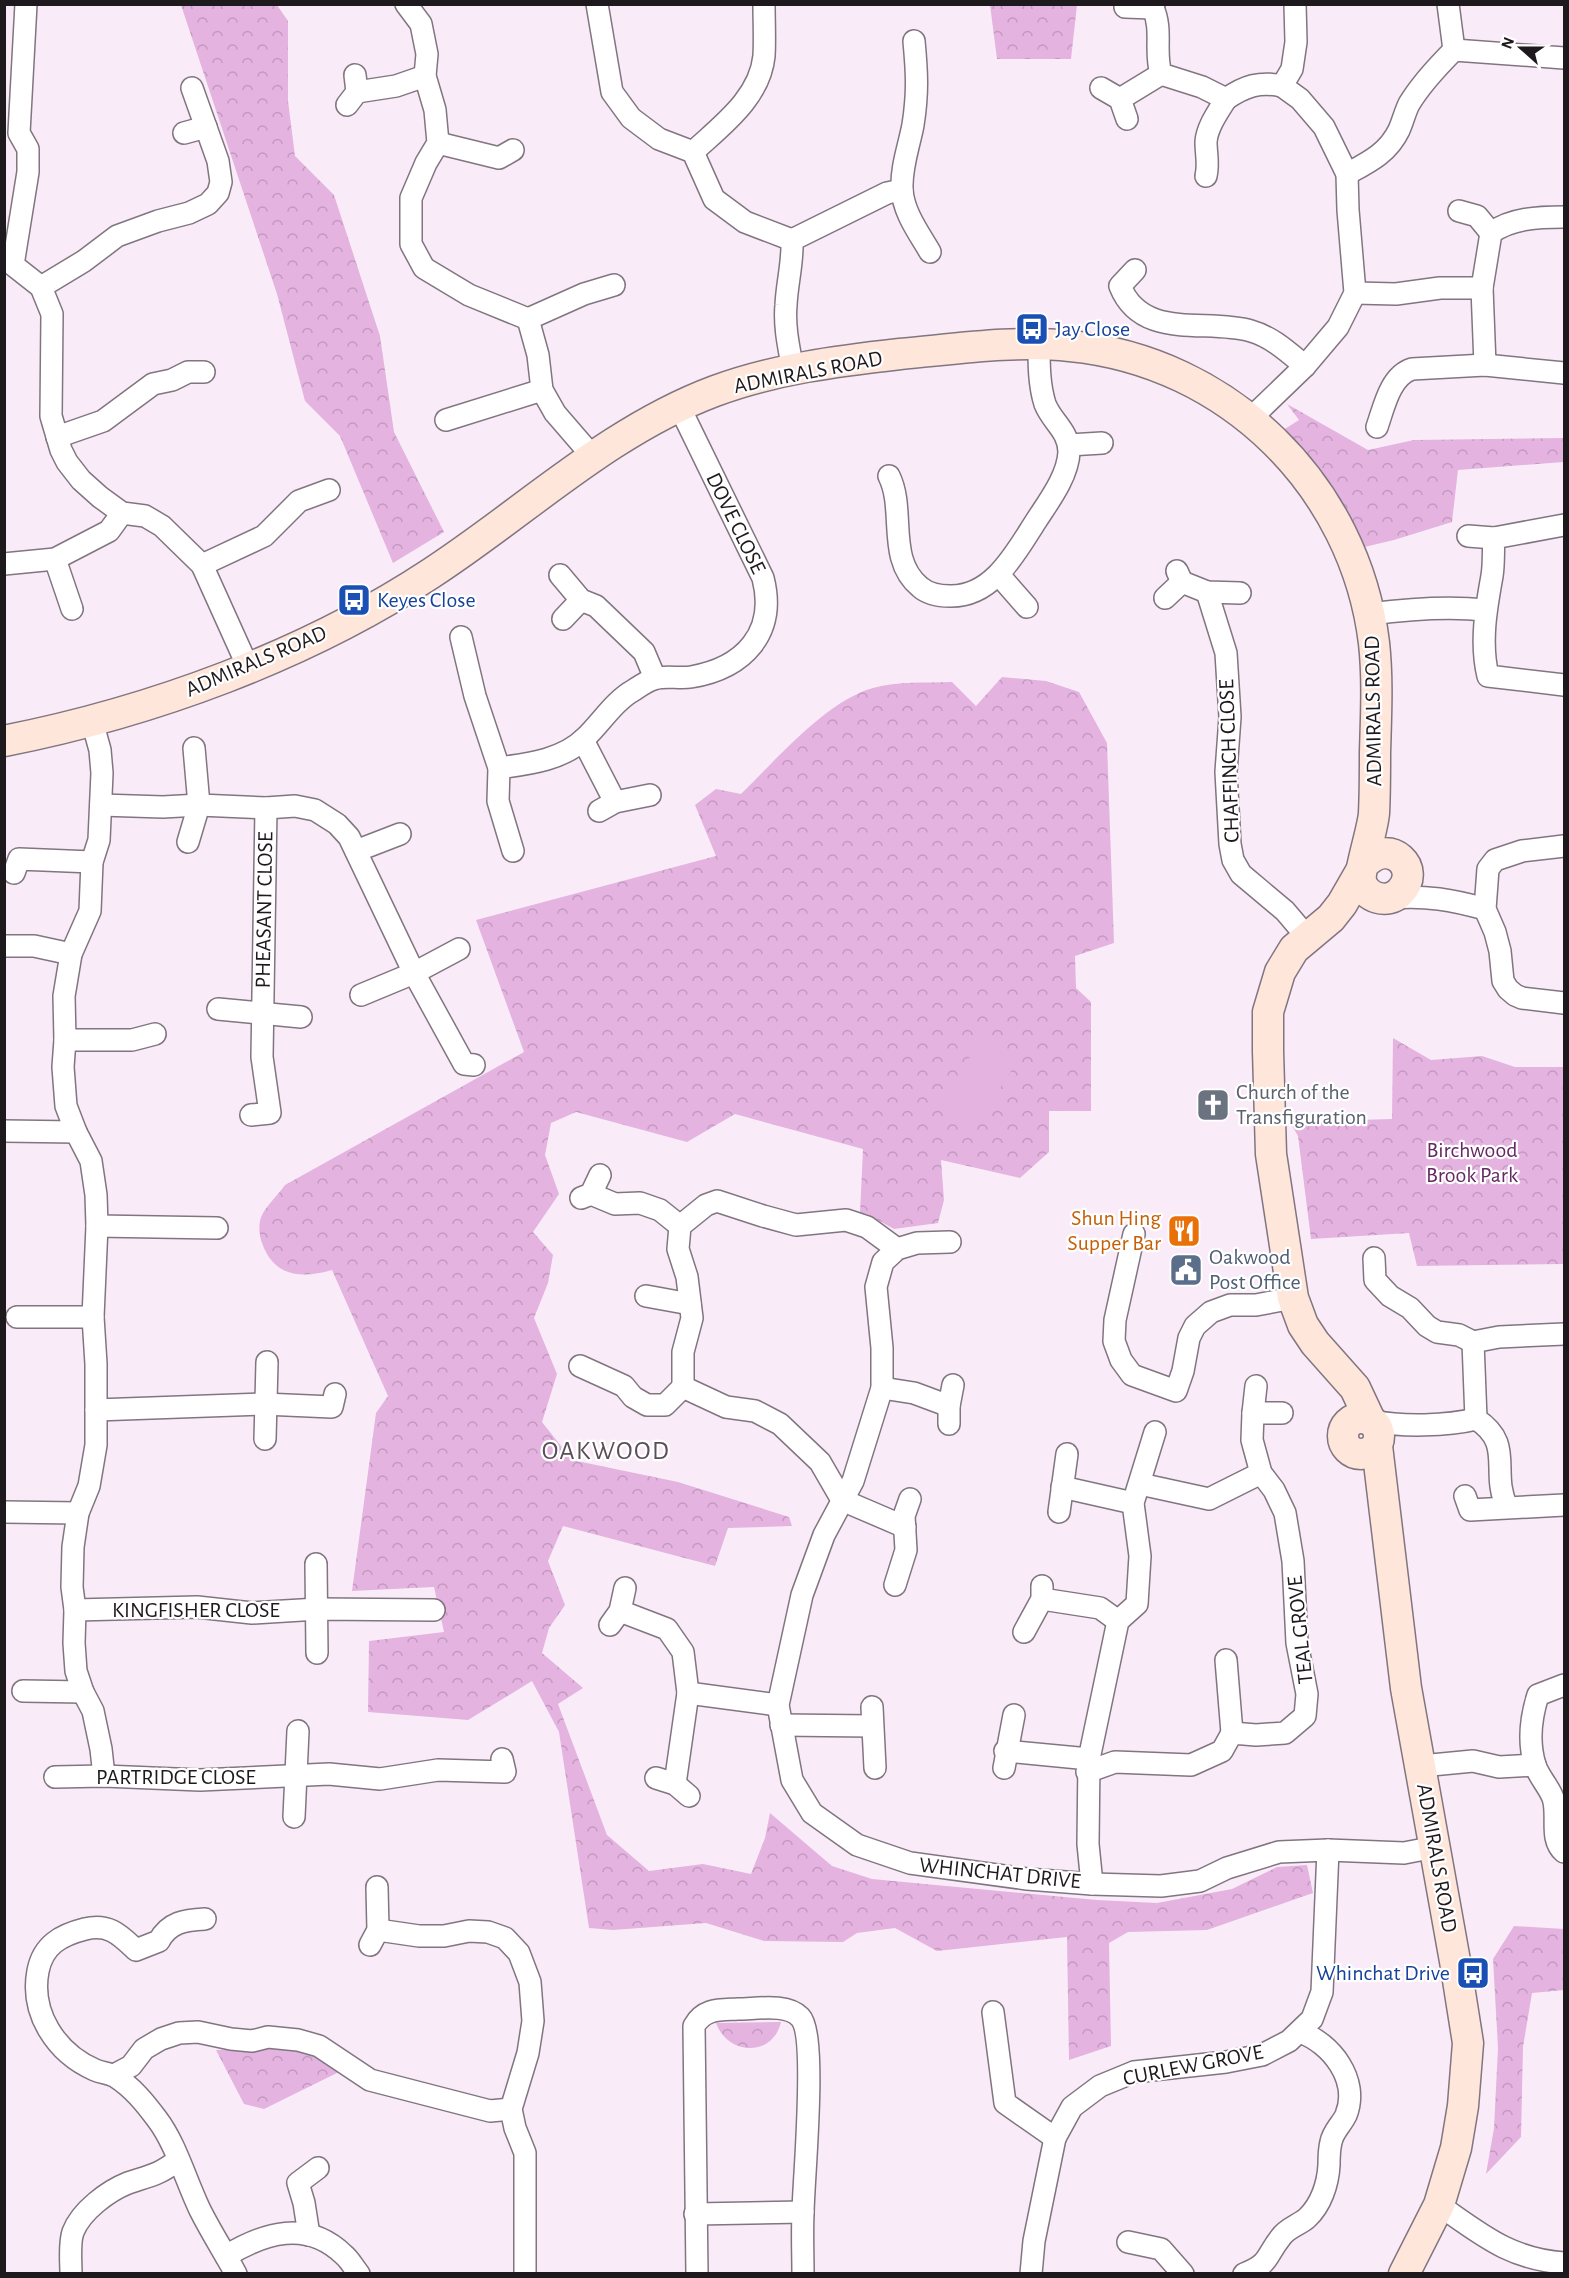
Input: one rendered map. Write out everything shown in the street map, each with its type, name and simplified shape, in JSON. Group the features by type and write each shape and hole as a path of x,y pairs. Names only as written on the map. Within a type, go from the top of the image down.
{"street":[{"path":"26,4 12,133 28,149 28,172 9,266 41,287 52,314 51,416 57,437 67,462 81,480 122,513 146,516 162,526 202,565 248,667"},
{"path":"406,4 421,24 427,54 424,76 435,110 438,143 426,163 411,198 411,244 424,268 468,295 528,319 584,294 619,285"},
{"path":"597,4 612,92 631,118 639,124 660,139 693,152 714,199 745,222 792,240 886,194 902,190"},
{"path":"693,152 744,103 759,77 764,57 764,4"},
{"path":"1282,86 1292,69 1294,60 1295,4"},
{"path":"1347,174 1379,157 1390,145 1418,90 1454,50 1448,4"},
{"path":"1125,7 1153,7 1158,19 1158,63 1161,74"},
{"path":"914,41 927,81 905,159 902,190 908,213 930,252"},
{"path":"1454,50 1564,58"},
{"path":"1120,99 1161,74 1202,87 1226,99"},
{"path":"353,90 396,86 424,76"},
{"path":"1207,177 1209,165 1206,142 1216,114 1226,99 1247,86 1270,83 1282,86 1300,99 1324,127 1347,174 1355,293 1338,327 1305,366 1250,419"},
{"path":"41,287 84,261 117,236 158,221 189,213 208,204 218,193 221,182 218,161 192,88"},
{"path":"1101,88 1120,99 1127,119"},
{"path":"184,133 206,127"},
{"path":"438,143 499,158 513,150"},
{"path":"1459,211 1477,216 1491,233"},
{"path":"1485,365 1482,288 1491,233 1502,225 1521,220 1564,217"},
{"path":"792,240 793,255 785,327 793,370"},
{"path":"1134,270 1120,286 1124,296 1135,310 1172,324 1234,326 1254,331 1268,337 1305,366"},
{"path":"1355,293 1396,294 1440,288 1482,288"},
{"path":"528,319 538,355 542,390 555,413 592,457"},
{"path":"900,486 896,523 902,558 908,573 921,588 939,596 957,596 978,590 999,574 1017,551 1058,486 1066,466 1069,445 1064,430 1049,412 1044,401 1039,345"},
{"name":"ADMIRALS ROAD","path":"4,741 92,721 151,704 306,643 385,602 431,574 498,528 592,457 679,406 753,378 854,359 964,348 1039,345 1107,351 1148,362 1186,379 1221,397 1250,419 1274,440 1309,480 1349,550 1370,614 1376,662 1374,813 1362,867 1352,888 1330,918"},
{"path":"1377,427 1390,392 1398,377 1404,372 1427,368 1485,365 1564,373"},
{"path":"57,437 103,421 153,384 172,380 188,372 208,371"},
{"path":"446,420 542,390"},
{"name":"DOVE CLOSE","path":"499,768 530,764 557,755 583,740 631,691 655,678 690,677 724,667 750,650 761,632 767,610 764,578 679,406"},
{"path":"1069,445 1102,443"},
{"path":"202,565 264,536 299,501 329,490"},
{"path":"4,564 55,559 109,531 122,513"},
{"path":"1468,536 1494,538 1564,525"},
{"path":"1494,538 1492,573 1485,610 1484,660 1488,676 1564,685"},
{"path":"55,559 72,609"},
{"path":"999,574 1027,607"},
{"path":"560,575 581,600 596,606 644,652 655,678"},
{"path":"1165,598 1179,577 1207,592 1240,592"},
{"name":"CHAFFINCH CLOSE","path":"1207,592 1226,653 1230,717 1226,772 1233,860 1241,874 1285,910 1307,937"},
{"path":"563,619 581,600"},
{"path":"1370,614 1425,607 1455,606 1485,610"},
{"path":"461,637 475,696 499,768 498,801 513,851"},
{"path":"92,721 100,750 99,840 92,862 90,911 71,954 64,996 63,1067 66,1106 90,1161 96,1195 93,1317 96,1364 96,1445 89,1486 78,1513 72,1587 75,1610 76,1671 82,1692 93,1712 104,1776"},
{"path":"583,740 607,806 650,795"},
{"path":"188,842 199,805 194,748"},
{"path":"100,805 266,808 295,806 315,810 337,824 349,837 356,850 414,973 464,1064 474,1065"},
{"name":"PHEASANT CLOSE","path":"251,1115 270,1113 262,1057 266,808"},
{"name":"ADMIRALS ROAD","path":"1374,813 1399,858"},
{"path":"356,850 400,834"},
{"path":"1564,846 1522,851 1495,860 1488,869 1485,909 1496,932 1503,981 1508,989 1522,998 1564,1003"},
{"path":"1448,899 1417,876 1399,858 1382,852 1375,854 1362,867 1361,878 1366,891 1378,898 1411,896 1448,899 1485,909"},
{"path":"1389,899 1404,889 1407,882 1408,874 1399,858"},
{"path":"14,873 19,860 92,862"},
{"name":"ADMIRALS ROAD","path":"1389,899 1348,909 1330,918 1307,937 1294,950 1280,972 1274,984 1268,1012 1271,1154 1293,1298 1303,1325 1337,1366 1343,1390 1365,1434 1383,1505 1406,1688 1468,2043 1463,2106 1457,2138 1438,2205 1404,2274"},
{"path":"4,946 34,945 71,954"},
{"path":"362,995 414,973 459,949"},
{"name":"PHEASANT CLOSE","path":"218,1008 301,1017"},
{"path":"65,1040 132,1040 155,1034"},
{"path":"4,1131 76,1132"},
{"path":"591,1189 615,1204 640,1203 660,1210 680,1226"},
{"path":"579,1362 624,1386 633,1397 647,1405 665,1405 683,1387 683,1352 692,1318 687,1277 678,1249 680,1226 706,1205 717,1201 796,1225 846,1220 867,1227 897,1249 917,1243 950,1242"},
{"path":"97,1226 221,1230"},
{"path":"1134,1234 1115,1320 1114,1341 1121,1360 1132,1375 1175,1395 1183,1371 1189,1338 1195,1326 1210,1312 1230,1305 1256,1305 1293,1298"},
{"name":"WHINCHAT DRIVE","path":"897,1249 884,1262 876,1287 882,1348 882,1388 853,1481 824,1535 802,1595 779,1715 792,1780 812,1813 857,1845 910,1863 1027,1879 1092,1884 1171,1885 1200,1881 1227,1868 1279,1852 1328,1850 1404,1852 1435,1847"},
{"path":"1374,1258 1375,1280 1390,1296 1410,1308 1427,1326 1437,1332 1459,1335 1473,1342 1499,1337 1564,1334"},
{"path":"646,1296 690,1304"},
{"path":"16,1317 93,1317"},
{"path":"1473,1342 1476,1419"},
{"path":"265,1439 264,1404 267,1362"},
{"path":"882,1388 914,1393 949,1415 953,1384"},
{"name":"TEAL GROVE","path":"1232,1733 1256,1735 1285,1733 1305,1716 1307,1694 1297,1643 1293,1561 1285,1513 1274,1490 1261,1473 1252,1440 1256,1386"},
{"path":"683,1387 726,1407 755,1411 780,1424 820,1462 842,1500 905,1527"},
{"path":"96,1410 264,1404 333,1407 335,1394"},
{"path":"1253,1413 1282,1413"},
{"path":"1365,1434 1400,1425 1454,1424 1476,1419 1489,1427 1497,1438 1502,1496 1508,1507"},
{"path":"1092,1884 1088,1844 1088,1765 1118,1621 1137,1604 1140,1556 1137,1494 1155,1432"},
{"path":"1059,1512 1067,1454"},
{"path":"1062,1487 1209,1500 1261,1473"},
{"path":"1465,1496 1470,1510 1564,1504"},
{"path":"895,1585 906,1550 904,1516 910,1499"},
{"path":"4,1512 78,1513"},
{"path":"316,1564 317,1653"},
{"path":"625,1588 615,1618 667,1629 683,1652 688,1693 673,1786"},
{"path":"1024,1632 1042,1592 1100,1608 1118,1621"},
{"name":"KINGFISHER CLOSE","path":"75,1610 197,1607 252,1613 318,1609 434,1610"},
{"path":"1014,1715 1004,1759 1088,1765 1115,1762 1191,1765 1221,1751 1232,1733 1226,1660"},
{"path":"1564,1685 1538,1695 1532,1713 1531,1736 1535,1765 1553,1799 1556,1840 1564,1852"},
{"path":"23,1691 82,1692"},
{"path":"688,1693 779,1715 872,1717 875,1768"},
{"path":"294,1817 298,1731"},
{"name":"PARTRIDGE CLOSE","path":"55,1777 104,1776 200,1780 329,1774 380,1779 438,1770 505,1772 502,1759"},
{"path":"1421,1766 1473,1761 1498,1767 1535,1765"},
{"name":"CURLEW GROVE","path":"1031,2274 1034,2241 1055,2138 1072,2107 1100,2086 1134,2072 1226,2062 1262,2055 1289,2041 1312,2019 1323,1992 1328,1850"},
{"path":"377,1887 374,1937 444,1936 468,1931 488,1932 505,1938 519,1953 530,1982 533,2021 528,2053 511,2109 515,2128 525,2153 525,2274"},
{"path":"205,1919 183,1920 165,1931 159,1941 136,1950 114,1929 97,1926 59,1938 41,1957 36,1983 41,2016 52,2036 73,2058 95,2070 114,2075 135,2091 159,2122 201,2211 231,2265 250,2242 270,2235 290,2232 309,2235 328,2244 344,2255 359,2274"},
{"path":"697,2274 694,2026 708,2012 785,2009 801,2018 806,2026 808,2095 803,2274"},
{"path":"993,2012 1005,2103 1055,2138"},
{"path":"114,2075 130,2066 144,2049 161,2039 179,2033 198,2032 252,2041 268,2037 298,2040 319,2046 370,2080 490,2111 511,2109"},
{"path":"1244,2274 1263,2265 1282,2234 1305,2220 1314,2210 1328,2181 1331,2138 1338,2125 1346,2117 1349,2106 1347,2077 1337,2061 1314,2037 1300,2032"},
{"path":"71,2274 73,2232 92,2206 100,2198 127,2184 150,2177 178,2160"},
{"path":"309,2235 298,2183 318,2168"},
{"path":"1438,2205 1496,2244 1513,2252 1533,2259 1564,2263"},
{"path":"696,2214 803,2212"},
{"path":"1128,2242 1161,2249 1184,2274"}],"green space":[{"path":"181,5 277,5 288,21 288,101 295,156 334,195 380,336 394,432 444,532 393,563 340,436 305,401 277,294"},
{"path":"990,5 1077,5 1071,59 997,59"},
{"path":"1287,404 1368,450 1414,440 1564,438 1564,462 1458,470 1452,522 1356,549 1277,434 1299,420"},
{"path":"1002,677 1046,681 1079,692 1107,743 1114,943 1075,956 1076,988 1091,1002 1091,1111 1049,1111 1049,1152 1020,1178 941,1160 944,1200 938,1223 894,1229 867,1214 860,1213 863,1149 735,1114 687,1142 576,1112 551,1123 545,1155 559,1194 533,1232 553,1255 548,1283 534,1318 557,1374 542,1422 572,1460 678,1482 789,1517 792,1526 728,1528 715,1566 563,1526 548,1561 565,1605 549,1628 542,1653 583,1688 558,1704 607,1835 649,1871 703,1864 751,1874 765,1838 770,1813 832,1866 872,1879 1097,1900 1157,1903 1232,1889 1277,1867 1307,1865 1313,1893 1207,1930 1128,1932 1109,1943 1111,2046 1069,2060 1067,1937 937,1951 895,1928 857,1933 843,1942 764,1941 706,1923 613,1930 589,1928 559,1732 532,1681 468,1720 368,1712 369,1641 444,1632 434,1587 352,1591 376,1413 388,1396 332,1270 299,1274 281,1269 267,1254 259,1229 264,1211 285,1185 524,1052 476,920 716,856 695,805 716,789 741,794 802,733 837,705 855,695 892,684 952,682 976,706"},
{"path":"983,1036 1019,1059 973,1129 938,1106"},
{"name":"Birchwood Brook Park","path":"1393,1038 1431,1060 1482,1056 1515,1067 1564,1067 1564,1264 1417,1266 1409,1233 1311,1239 1298,1136 1290,1122 1392,1119"},
{"path":"1514,1926 1564,1929 1564,1990 1532,1993 1523,2047 1521,2137 1486,2174 1494,2128 1498,2048 1493,1959"},
{"path":"781,2022 769,2042 750,2048 730,2042 716,2023"},
{"path":"270,2043 319,2056 339,2072 264,2109 244,2104 216,2050 240,2049"}],"place":[{"name":"Jay Close","path":"1032,329"},
{"name":"Keyes Close","path":"354,600"},
{"name":"Church of the Transfiguration","path":"1213,1105"},
{"name":"Shun Hing Supper Bar","path":"1184,1231"},
{"name":"Oakwood Post Office","path":"1186,1270"},
{"name":"Whinchat Drive","path":"1473,1973"}],"district":[{"name":"OAKWOOD","path":"606,1451"}]}
